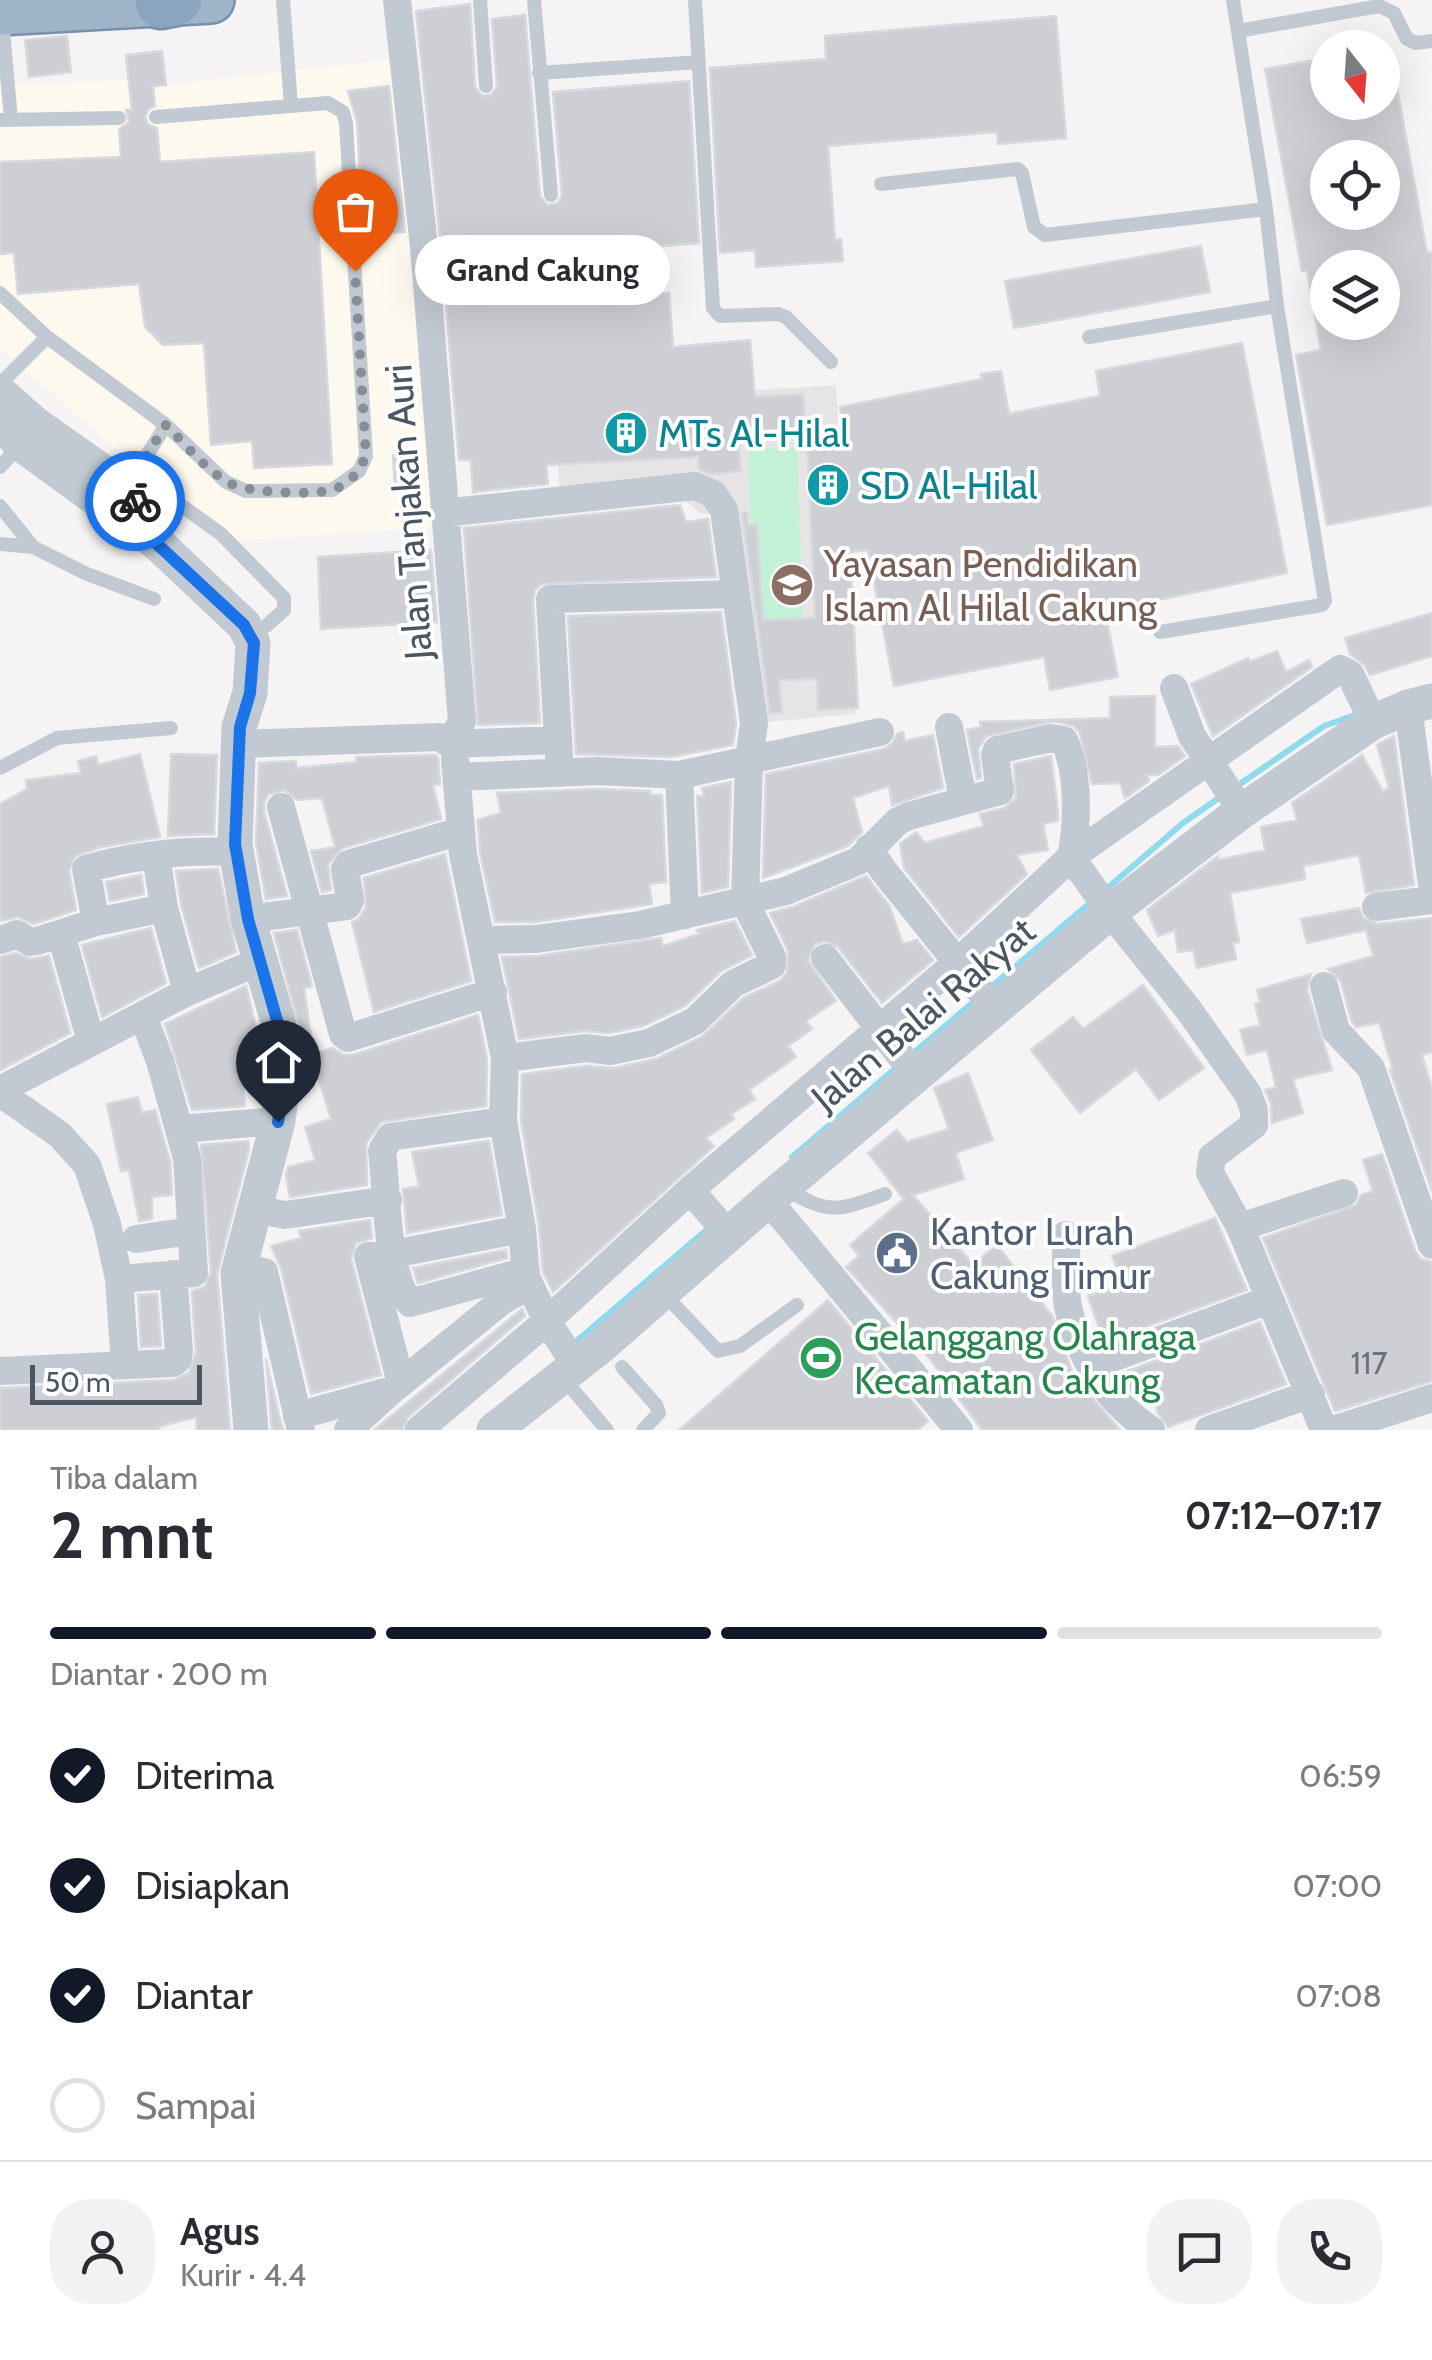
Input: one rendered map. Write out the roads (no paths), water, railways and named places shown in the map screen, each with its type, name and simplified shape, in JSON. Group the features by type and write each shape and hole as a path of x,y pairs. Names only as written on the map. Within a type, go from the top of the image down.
{"highway":[{"path":"1,12 211,0"}],"street":[{"name":"Jalan Tanjakan Auri","path":"397,0 424,246 462,720 450,744"},
{"path":"0,394 14,440 156,543 258,629 240,727 236,852 248,919 286,1062 278,1122 239,1267 249,1430"},
{"path":"14,440 129,482 152,526 156,543"},
{"path":"443,513 695,486 714,494 724,510 754,723 749,760 745,902 772,957 772,965 733,984 695,1021 650,1043 610,1051 586,1048 505,1058"},
{"path":"560,774 550,599 734,594"},
{"path":"436,1424 692,1193 1075,863 1340,669 1350,674 1371,719"},
{"path":"1174,688 1192,736 1238,804"},
{"path":"1420,704 1432,885"},
{"name":"Jalan Balai Rakyat","path":"494,1430 662,1293 724,1230 776,1194 988,1002 1106,906 1238,804 1371,719 1420,704"},
{"path":"948,727 963,799"},
{"path":"458,778 598,772 679,775 880,732"},
{"path":"240,744 440,737 450,744 558,740"},
{"path":"481,940 536,939 640,925 815,882 858,861 898,821 1000,791 994,755 998,750 1051,738 1064,740 1073,785 1075,863 1248,1094 1254,1125 1212,1158 1209,1166 1240,1227 1324,1430"},
{"path":"450,744 458,778 470,892 505,1058 503,1121 527,1279 569,1366"},
{"path":"679,775 685,914"},
{"path":"281,807 343,1034 348,1038 493,992"},
{"path":"248,919 347,906 350,900 345,868 349,864 462,832"},
{"path":"870,848 883,870 988,1002"},
{"path":"96,922 86,869 156,855 236,852"},
{"path":"156,855 164,908 186,992"},
{"path":"1376,907 1432,900"},
{"path":"0,940 20,934 30,942 96,922 164,908"},
{"path":"62,934 90,1042"},
{"path":"825,958 912,1070"},
{"path":"125,1364 119,1279 107,1224 87,1165 60,1136 0,1092 186,992 260,961"},
{"path":"1324,986 1336,1031 1371,1068 1432,1244"},
{"path":"119,1279 194,1272 189,1168 160,1061 143,1016"},
{"path":"503,1121 390,1137 382,1150 394,1254 399,1281 410,1303 527,1279"},
{"path":"179,1129 278,1122"},
{"path":"692,1193 724,1230"},
{"path":"1240,1227 1344,1193"},
{"path":"776,1194 959,1430"},
{"path":"252,1209 285,1215 388,1200"},
{"path":"396,1387 368,1260 372,1254 394,1254 522,1229"},
{"path":"136,1238 192,1231"},
{"path":"1066,1235 1068,1306 1090,1366 1106,1392 1151,1430"},
{"path":"239,1267 264,1272 299,1423 396,1387"},
{"path":"0,1371 173,1363 178,1359 173,1274"},
{"path":"348,1430 527,1279"},
{"path":"1090,1366 1268,1300"},
{"path":"1209,1430 1311,1394"},
{"path":"1333,1430 1432,1398"}],"lane":[{"path":"283,0 291,106"},
{"path":"480,0 486,86"},
{"path":"534,0 550,195"},
{"path":"695,0 713,308 720,316 778,314 789,319 832,362"},
{"path":"1160,632 1322,605 1325,601 1233,0"},
{"path":"1238,32 1379,6 1394,12 1408,40 1432,41"},
{"path":"1,12 5,120 119,118"},
{"path":"539,73 699,62"},
{"path":"0,293 47,338 166,425 226,482 246,491 332,490 359,472 366,456 346,123 338,106 328,103 156,116"},
{"path":"882,184 1018,169 1022,172 1034,228 1045,234 1266,209"},
{"path":"1089,337 1277,306"},
{"path":"0,384 47,338"},
{"path":"166,425 129,482 178,503 220,534 284,598 284,610 258,629"},
{"path":"0,506 34,547"},
{"path":"0,544 34,547 87,574 154,599"},
{"path":"0,768 57,738 170,728"},
{"path":"776,1194 828,1210 885,1194"},
{"path":"662,1293 718,1351 740,1346 797,1306"},
{"path":"569,1366 607,1430"},
{"path":"622,1367 656,1405 656,1418 643,1430"}],"waterway":[{"path":"1234,788 1324,726 1355,715"},
{"path":"1104,891 1183,823 1223,795"},
{"path":"990,988 1091,902"},
{"path":"910,1056 977,999"},
{"path":"792,1157 897,1067"},
{"path":"572,1345 711,1226"}],"place":[{"name":"Grand Cakung","path":"355,271"},
{"name":"MTs Al-Hilal","path":"626,433"},
{"name":"SD Al-Hilal","path":"828,485"},
{"name":"Yayasan Pendidikan Islam Al Hilal Cakung","path":"792,585"},
{"name":"Kantor Lurah Cakung Timur","path":"897,1253"},
{"name":"Gelanggang Olahraga Kecamatan Cakung","path":"821,1358"}]}
